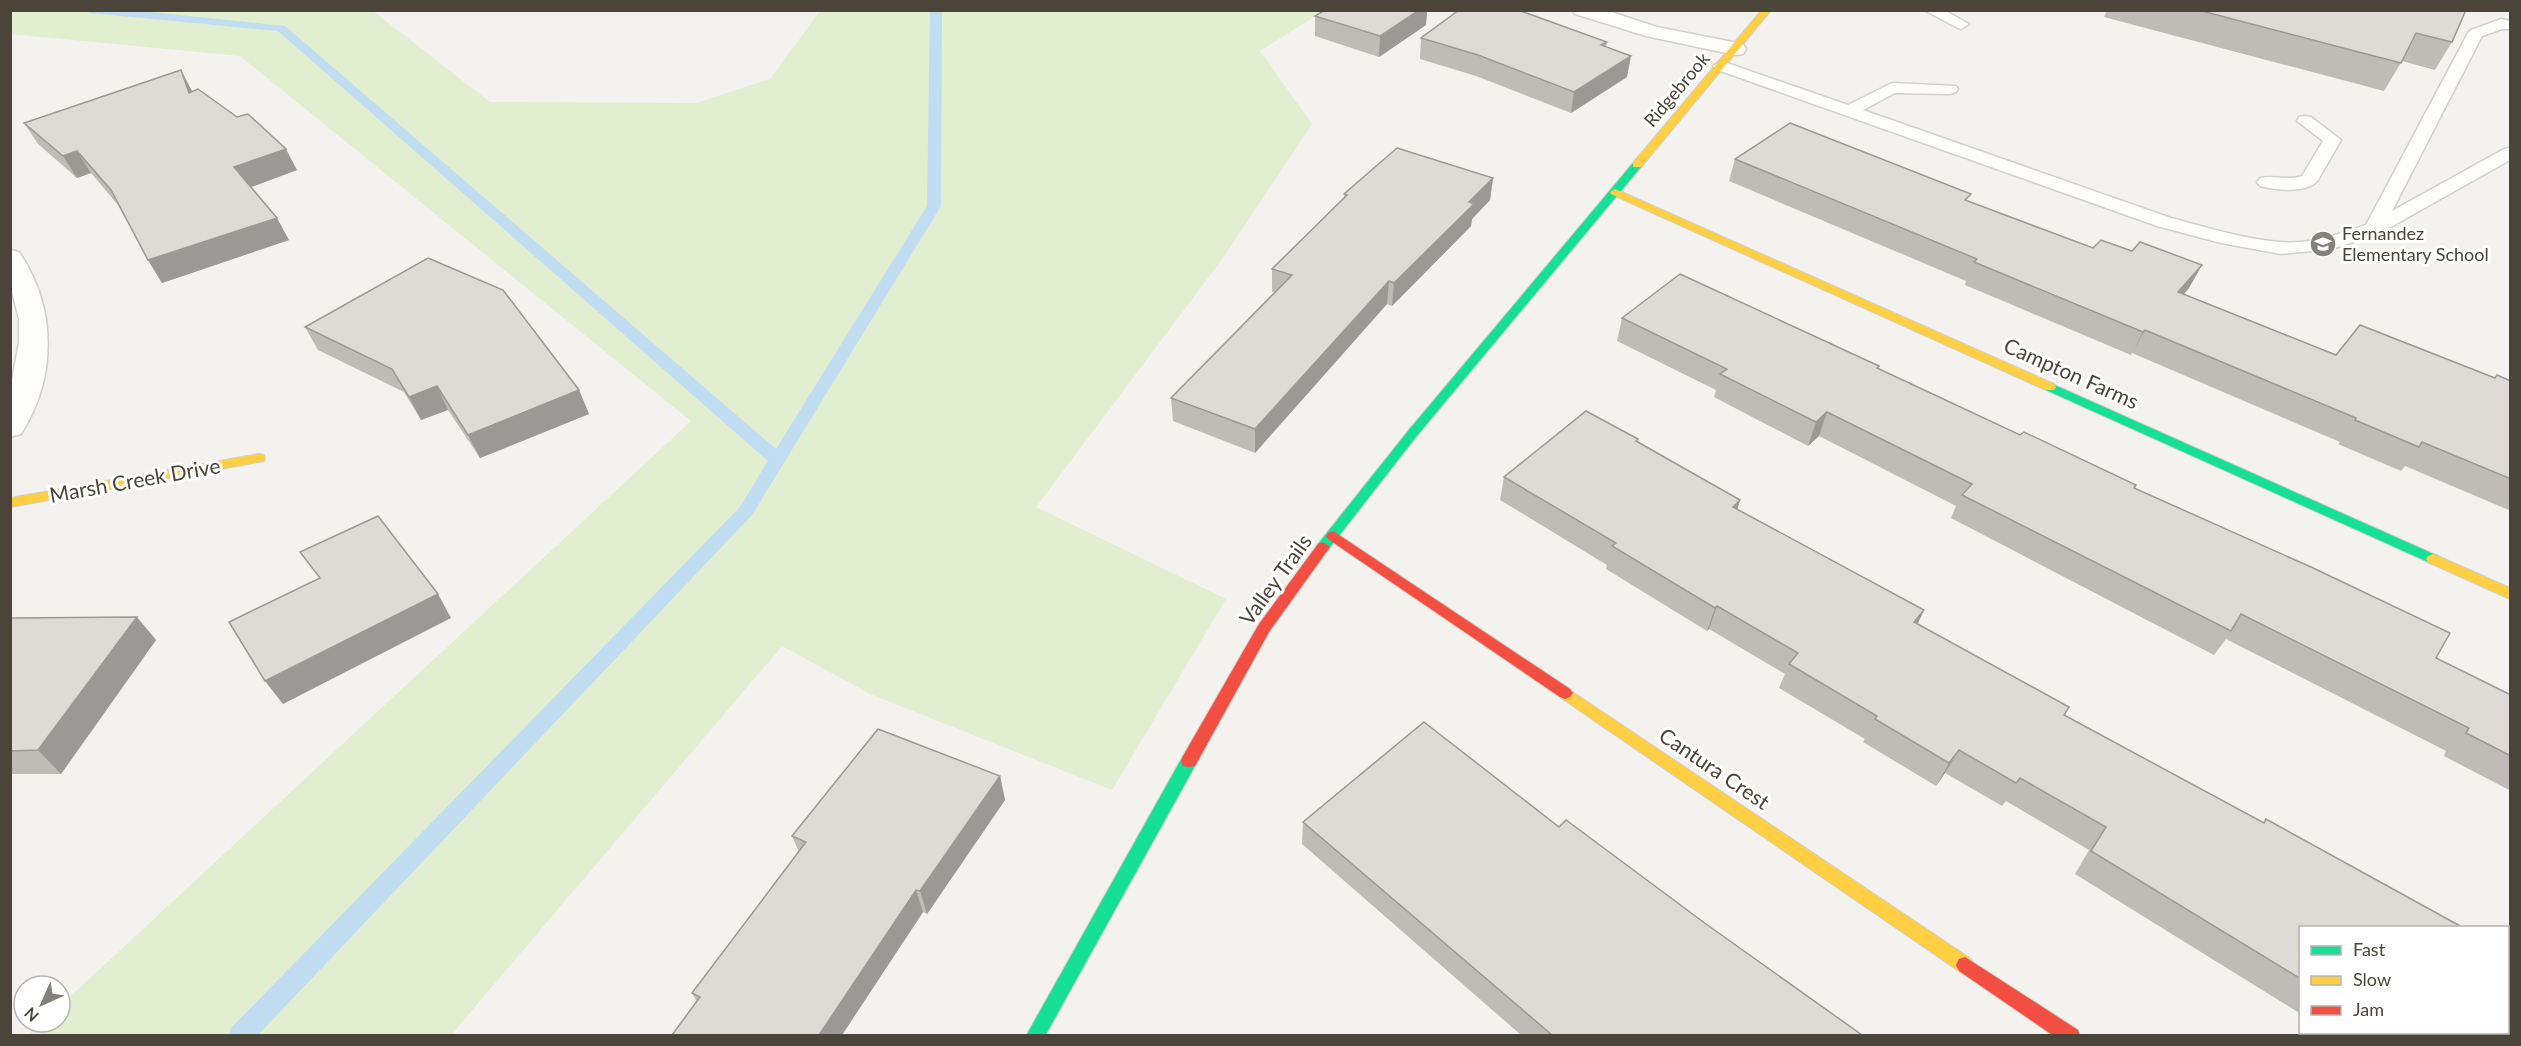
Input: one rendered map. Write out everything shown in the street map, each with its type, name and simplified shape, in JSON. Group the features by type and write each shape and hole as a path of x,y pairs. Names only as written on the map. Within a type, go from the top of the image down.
{"street":[{"path":"1582,10 1653,32 1735,49"},
{"name":"Ridgebrook","path":"1615,192 1767,10"},
{"name":"Valley Trails","path":"1035,1035 1264,628 1311,562 1412,434 1615,192"},
{"name":"Campton Farms","path":"1615,192 2511,594"},
{"path":"10,258 18,267 30,299 34,334 29,375 10,428"},
{"name":"Marsh Creek Drive","path":"10,503 259,459"},
{"name":"Cantura Crest","path":"1333,536 2071,1035"}],"lane":[{"path":"1932,10 1961,24"},
{"path":"2373,230 2476,33 2501,24 2511,25"},
{"path":"1721,66 2164,222 2221,237 2281,248 2332,243 2373,230 2511,153"},
{"path":"1850,111 1892,88 1950,89"},
{"path":"2266,182 2296,184 2309,180 2332,140 2305,121"}],"green space":[{"path":"10,11 373,11 490,102 697,103 770,79 820,11 1323,11 1260,51 1312,124 1223,258 1036,507 1226,599 1112,790 870,694 782,646 451,1035 28,1035 72,1034 72,995 691,421 240,56 11,34"}],"building":[{"path":"1325,10 1419,10 1380,36 1315,16"},
{"path":"1459,10 1518,10 1607,42 1601,45 1631,56 1574,92 1478,55 1421,38"},
{"path":"2198,10 2466,10 2452,42 2416,33 2401,63"},
{"path":"181,70 189,93 198,89 237,117 248,114 286,149 234,167 277,218 148,260 111,190 77,151 63,156 24,123"},
{"path":"1790,123 1971,194 1965,200 2093,248 2101,240 2132,251 2140,242 2202,265 2178,292 2336,355 2360,325 2495,378 2497,375 2511,381 2511,479 2422,442 2419,447 2355,420 2356,418 1974,262 1977,259 1735,159"},
{"path":"1397,148 1493,178 1469,202 1474,204 1394,283 1389,281 1255,429 1171,398 1292,275 1272,269 1347,195 1344,194"},
{"path":"428,258 503,290 579,390 468,435 437,386 409,397 392,369 305,327"},
{"path":"1680,274 1879,366 1877,368 2020,435 2024,432 2136,485 2134,488 2311,567 2450,633 2436,658 2511,695 2511,756 2466,733 2469,728 2241,614 2231,631 1962,495 1972,484 1827,412 1816,422 1720,374 1727,369 1622,318"},
{"path":"1586,411 1740,500 1733,507 1924,610 1914,622 2069,707 2064,715 2264,823 2266,819 2460,926 2299,926 2299,978 2091,851 2106,827 2020,778 2016,783 1959,750 1949,763 1875,719 1877,716 1789,664 1798,653 1717,606 1715,608 1612,546 1616,543 1504,477"},
{"path":"378,516 438,594 265,681 229,622 320,578 300,552"},
{"path":"137,617 38,750 10,751 10,618"},
{"path":"1424,722 1559,827 1566,820 1706,924 1862,1035 1552,1035 1303,822"},
{"path":"878,729 1000,776 920,891 916,890 819,1035 672,1035 700,997 692,993 806,842 792,836"},
{"path":"2509,949 2511,950 2511,1035 2409,1034 2509,1034"}],"waterway":[{"path":"91,10 281,28 778,460"},
{"path":"778,460 934,206 936,10"},
{"path":"240,1036 746,511 778,460"}],"traffic: fast":[{"path":"1323,547 1412,434 1637,165"},
{"path":"2050,387 2433,559"},
{"path":"1035,1036 1189,761"}],"traffic: slow":[{"path":"1637,165 1767,10"},
{"path":"1615,192 2050,387"},
{"path":"10,503 259,458"},
{"path":"2433,559 2510,594"},
{"path":"1565,693 1965,965"}],"traffic: jam":[{"path":"1333,536 1565,693"},
{"path":"1189,761 1264,628 1323,547"},
{"path":"1965,965 2071,1036"}],"place":[{"name":"Fernandez Elementary School","path":"2323,244"}]}
